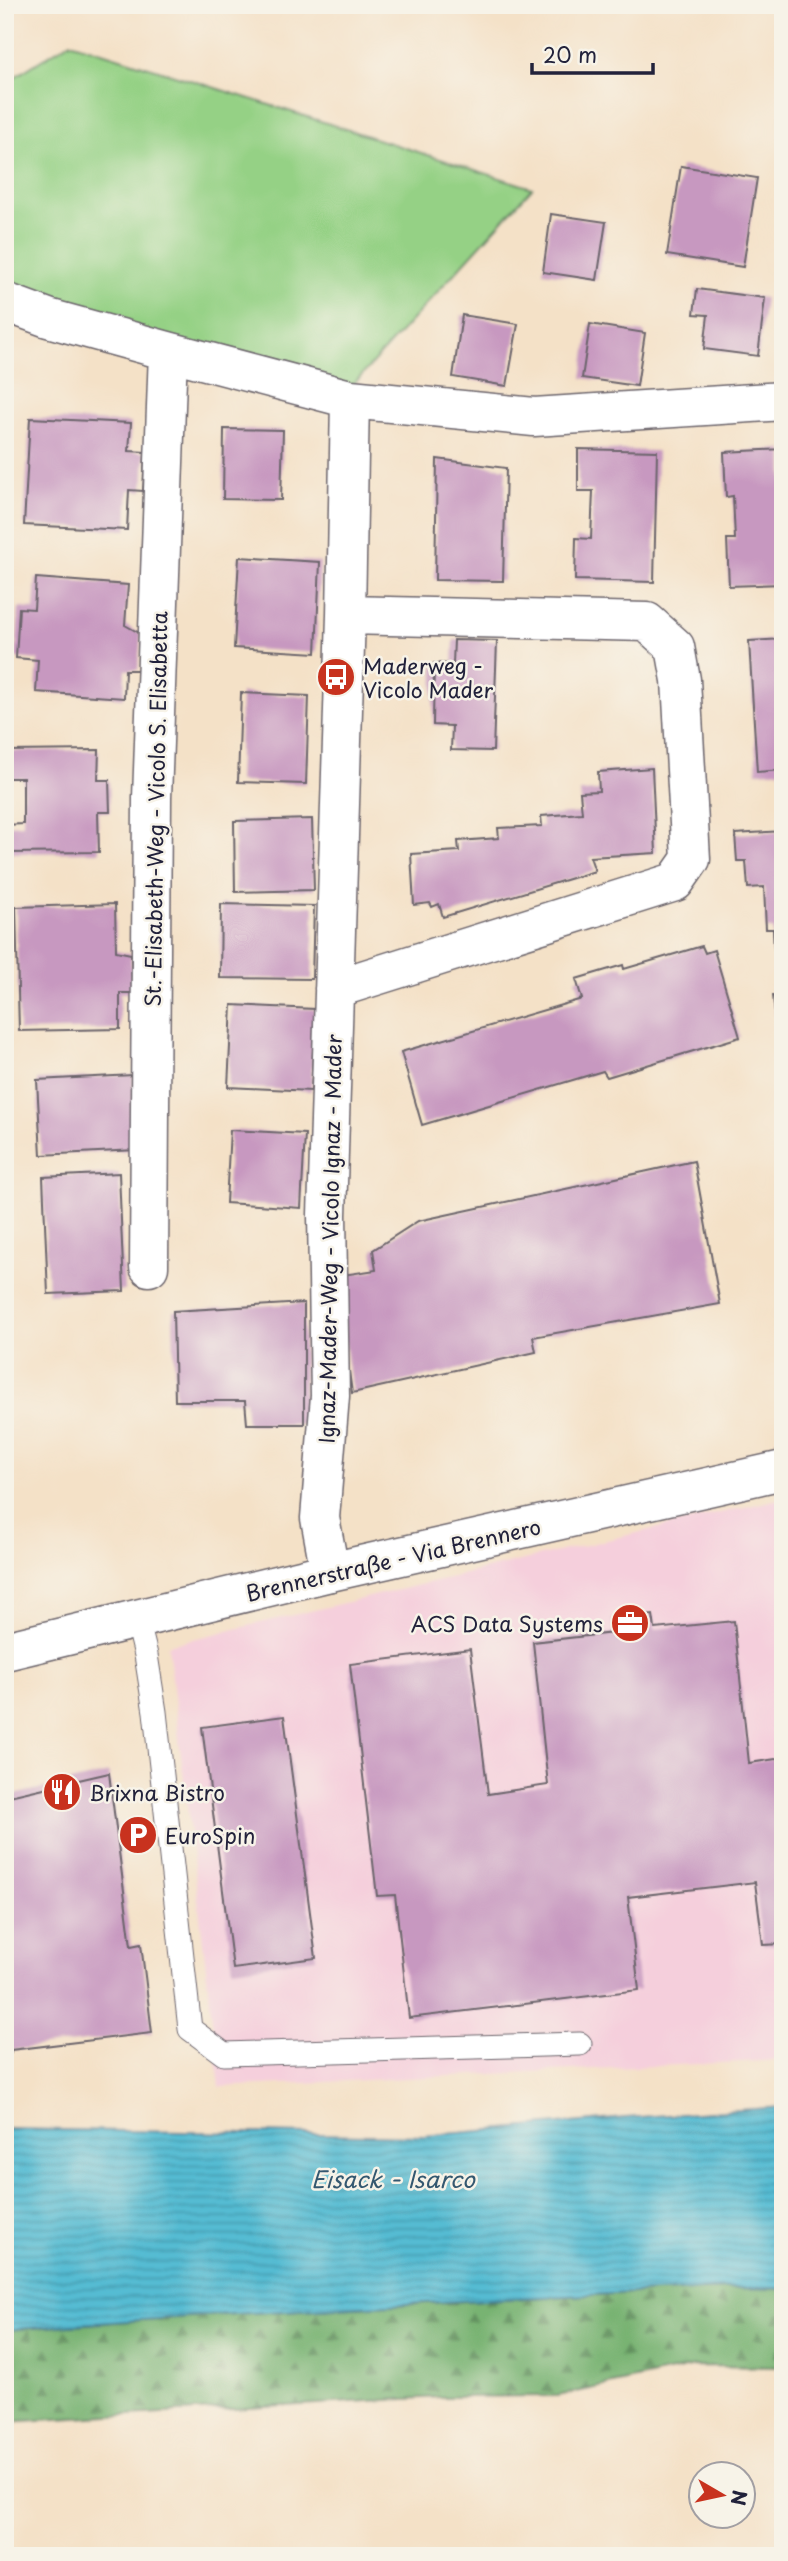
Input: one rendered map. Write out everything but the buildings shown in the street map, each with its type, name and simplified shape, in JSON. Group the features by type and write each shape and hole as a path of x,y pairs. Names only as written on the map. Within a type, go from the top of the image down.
{"street":[{"path":"5,302 48,318 350,399 534,417 783,401"},
{"name":"St.-Elisabeth-Weg - Vicolo S. Elisabetta","path":"149,1267 152,798 168,351"},
{"name":"Ignaz-Mader-Weg - Vicolo Ignaz - Mader","path":"330,1572 320,1518 330,1396 327,1215 350,399"},
{"path":"334,989 675,882 691,859 681,680 675,647 647,622 346,615"},
{"name":"Brennerstraße - Via Brennero","path":"5,1651 330,1572 783,1470"}],"lane":[{"path":"137,1619 155,1712 190,2029 224,2054 580,2044"}],"shaded area":[{"path":"783,1498 783,2060 220,2087 168,1645"}],"green space":[{"path":"70,42 532,188 352,386 5,317 5,83"},
{"path":"751,2288 783,2289 783,2367 695,2366 558,2396 439,2397 5,2422 5,2330 378,2306"}],"water":[{"name":"Eisack - Isarco","path":"783,2107 783,2289 751,2288 471,2301 5,2330 5,2129 424,2136"}],"place":[{"name":"Maderweg - Vicolo Mader","path":"336,677"},
{"name":"ACS Data Systems","path":"630,1623"},
{"name":"Brixna Bistro","path":"62,1792"},
{"name":"EuroSpin","path":"138,1835"}]}
